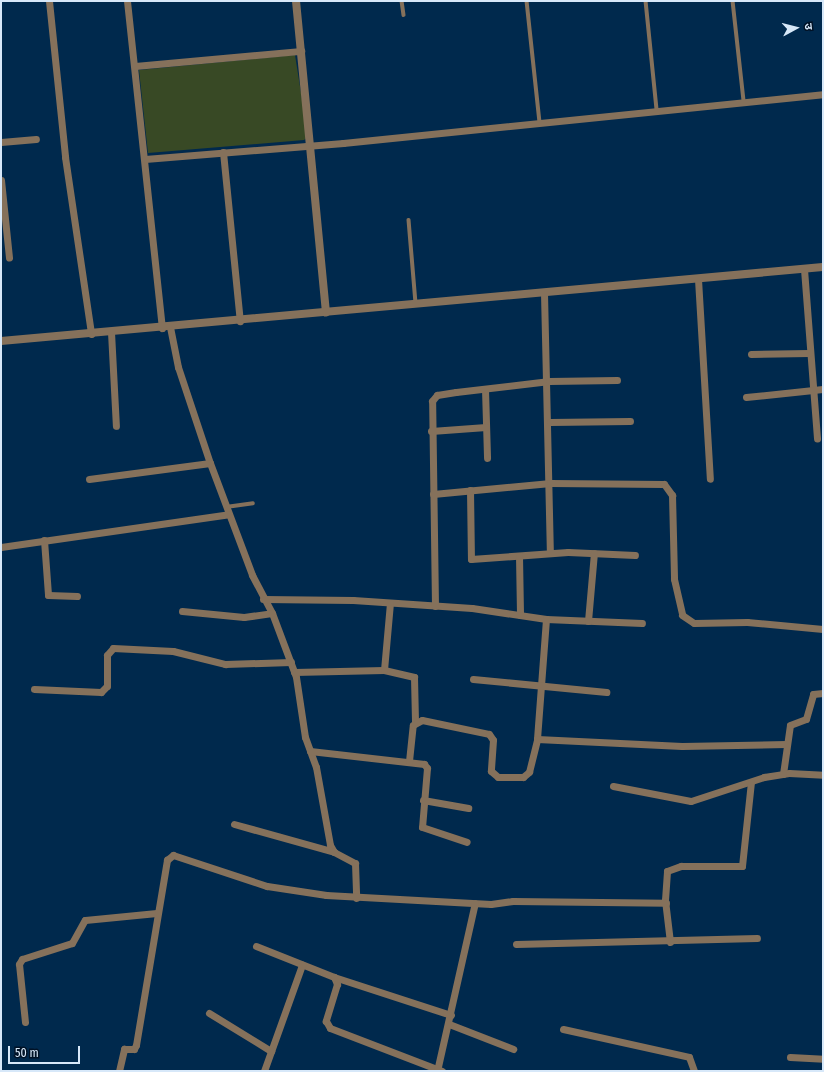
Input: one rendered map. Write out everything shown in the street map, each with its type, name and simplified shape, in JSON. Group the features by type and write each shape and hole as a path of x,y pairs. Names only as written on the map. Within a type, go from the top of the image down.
{"street":[{"path":"50,1 65,157 91,334"},
{"path":"127,1 166,327 210,463 264,599 272,613 291,662 330,845 334,852"},
{"path":"296,1 312,145 326,313"},
{"path":"135,66 301,51"},
{"path":"145,159 312,145 823,94"},
{"path":"1,142 36,139"},
{"path":"223,152 240,320"},
{"path":"1,180 9,258"},
{"path":"1,340 91,334 823,267"},
{"path":"804,269 811,390 817,439"},
{"path":"698,279 710,479"},
{"path":"544,293 550,422 550,553"},
{"path":"111,332 116,426"},
{"path":"751,354 809,353"},
{"path":"435,606 431,431 432,401 437,394 549,381 616,380"},
{"path":"485,388 487,458"},
{"path":"746,397 823,389"},
{"path":"550,422 630,421"},
{"path":"431,431 486,427"},
{"path":"89,479 210,463"},
{"path":"433,494 550,483 669,486 677,601 682,615 689,622 747,622 823,630"},
{"path":"470,490 471,559 550,553 635,555"},
{"path":"1,546 228,510"},
{"path":"44,540 48,595 77,596"},
{"path":"588,621 594,553"},
{"path":"519,556 520,615"},
{"path":"264,599 390,603 435,606 546,619 642,623"},
{"path":"384,670 390,603"},
{"path":"182,611 244,617 272,613"},
{"path":"415,722 484,731 494,740 491,771 498,777 522,777 529,772 537,739 543,686 546,619"},
{"path":"34,689 101,692 107,686 107,655 113,648 178,652 225,664 291,662"},
{"path":"294,672 384,670 414,678 415,722 410,760"},
{"path":"473,679 606,692"},
{"path":"783,774 786,744 790,725 806,719 813,694 823,693"},
{"path":"537,739 682,746 786,744"},
{"path":"310,751 410,760 426,768 422,827 467,842"},
{"path":"613,786 691,801 751,782 783,774 823,775"},
{"path":"670,942 666,903 666,874 671,868 742,866 751,782"},
{"path":"423,800 468,808"},
{"path":"234,824 334,852 355,863 356,898"},
{"path":"119,1071 124,1049 134,1049 136,1045 167,860 173,855 267,886 356,898 475,903 666,903"},
{"path":"334,977 337,984 326,1021 330,1028 439,1071 475,903"},
{"path":"25,1022 19,964 22,959 72,943 85,920 157,913"},
{"path":"516,944 670,942 757,938"},
{"path":"256,946 334,977 451,1015"},
{"path":"264,1071 302,965"},
{"path":"209,1013 271,1051"},
{"path":"449,1024 514,1049"},
{"path":"563,1029 689,1057 694,1071"},
{"path":"790,1057 823,1059"}],"lane":[{"path":"402,1 404,15"},
{"path":"526,1 540,123"},
{"path":"646,1 657,110"},
{"path":"733,1 744,101"},
{"path":"409,220 416,305"},
{"path":"228,510 253,503"}],"green space":[{"path":"295,55 308,137 304,140 148,153 139,70"}]}
